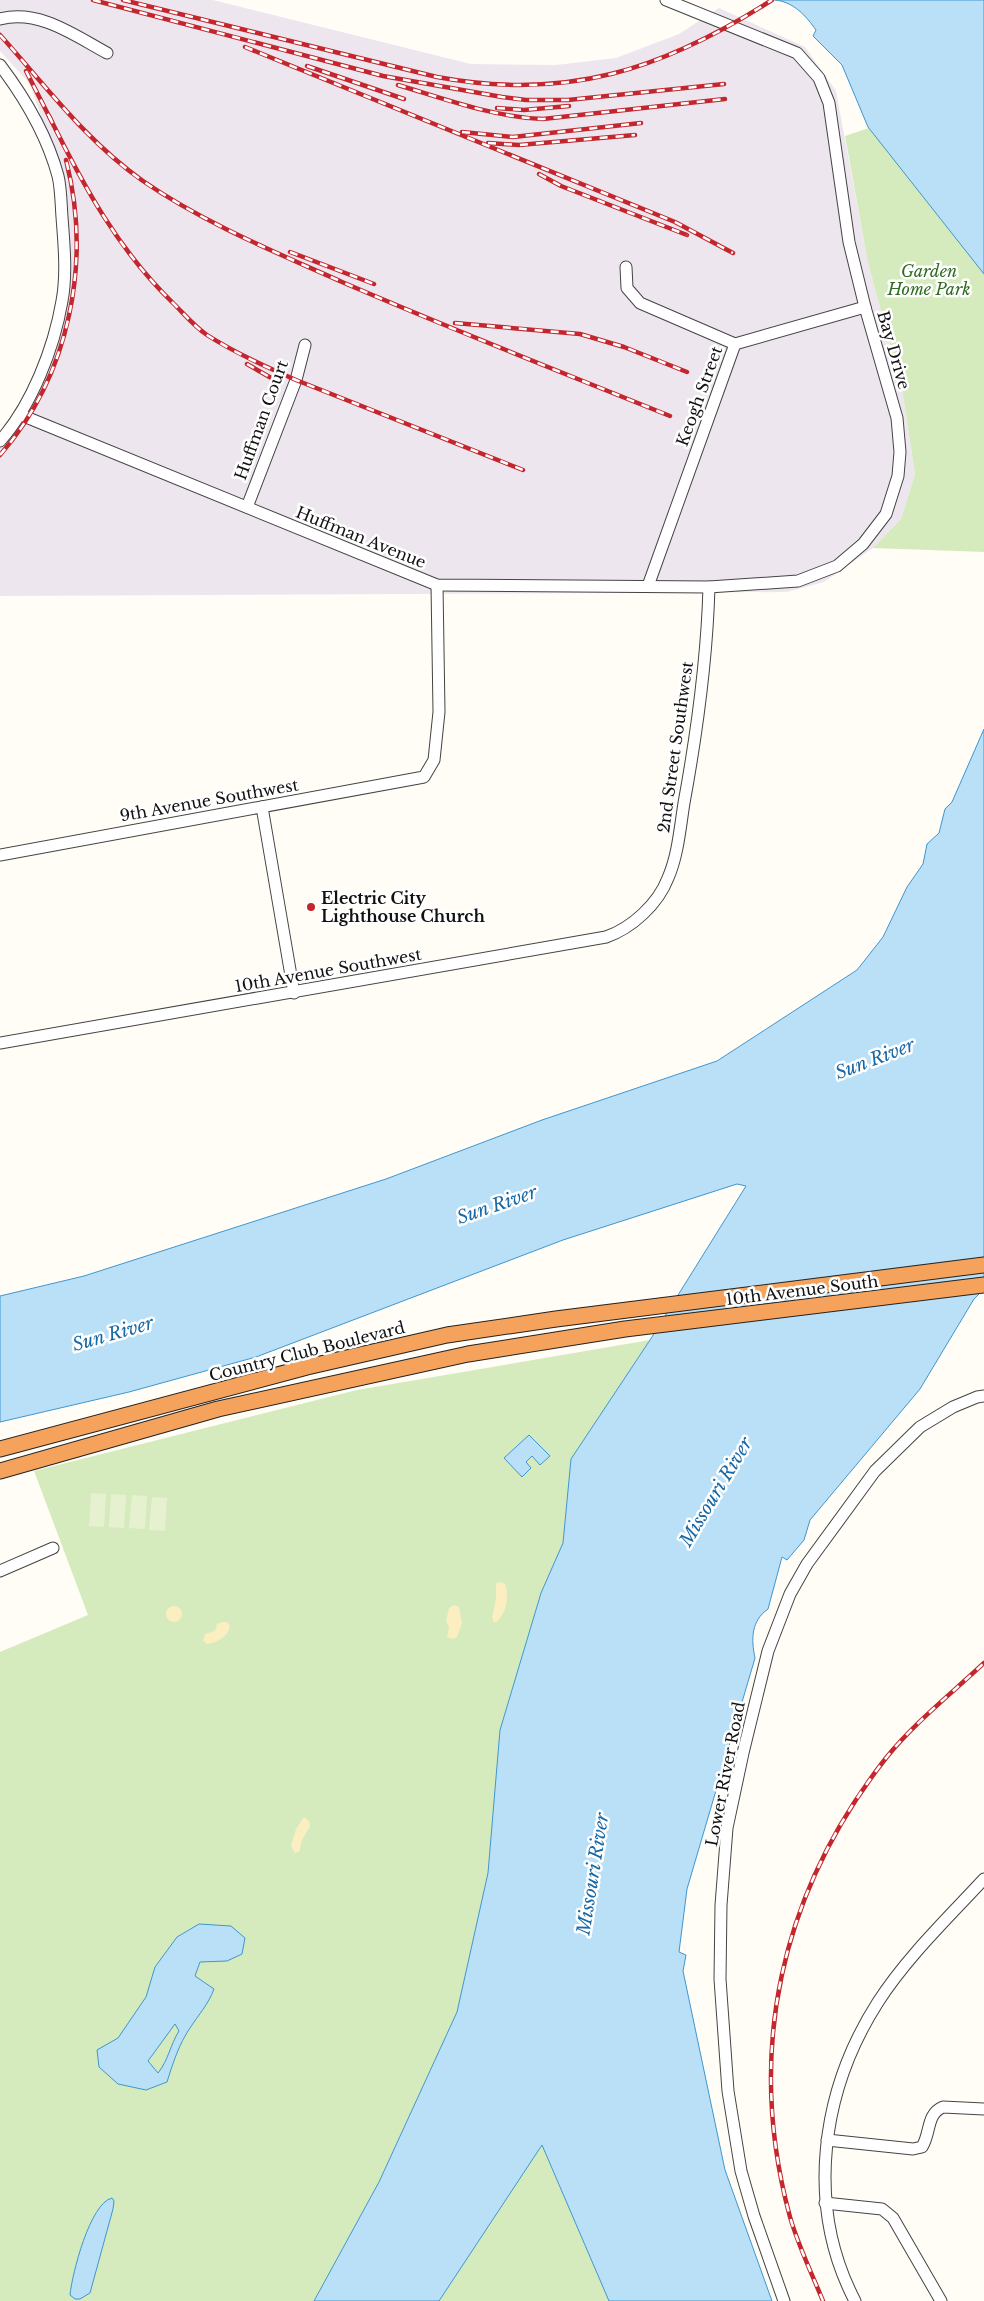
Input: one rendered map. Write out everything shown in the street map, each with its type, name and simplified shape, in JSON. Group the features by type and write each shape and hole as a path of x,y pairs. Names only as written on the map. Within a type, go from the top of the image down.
{"highway":[{"name":"10th Avenue South","path":"627,1310 984,1265"},
{"name":"10th Avenue South","path":"0,1471 218,1409 468,1354 625,1329 984,1285"},
{"name":"Country Club Boulevard","path":"0,1449 307,1367 446,1335 627,1310"}],"street":[{"name":"Bay Drive","path":"666,0 797,53 819,78 829,103 849,242 896,418 899,443 898,476 886,514 863,544 837,566 798,582 709,587"},
{"path":"0,19 17,16 40,19 107,52"},
{"path":"0,65 24,99 49,151 58,177 64,240 63,300 56,329 37,382 21,415 0,442"},
{"path":"626,267 627,288 640,303 735,344"},
{"name":"Keogh Street","path":"648,586 735,344 865,307"},
{"name":"Huffman Court","path":"246,507 296,380 305,345"},
{"name":"Huffman Avenue","path":"21,415 437,586 709,587"},
{"name":"9th Avenue Southwest","path":"0,855 424,777 434,760 439,712 437,586"},
{"name":"2nd Street Southwest","path":"652,905 669,878 679,832 708,634 709,587"},
{"path":"262,807 294,993"},
{"name":"10th Avenue Southwest","path":"0,1043 606,937 624,929 652,905"},
{"name":"Lower River Road","path":"784,2301 754,2216 741,2171 728,2091 720,1988 721,1905 727,1828 743,1753 768,1651 790,1594 807,1564 875,1471 920,1427 953,1407 984,1396"},
{"path":"0,1570 53,1548"},
{"path":"856,2301 841,2266 825,2203 824,2170 833,2107 847,2061 862,2029 879,2001 907,1964 984,1878"},
{"path":"827,2140 913,2149 922,2148 926,2140 931,2116 937,2109 943,2107 984,2109"},
{"path":"825,2203 882,2209 893,2218 941,2301"}],"shaded area":[{"path":"0,0 213,0 471,64 556,65 616,58 679,34 719,8 805,47 836,91 868,263 902,389 915,474 901,519 873,548 824,582 787,592 0,596 0,446 13,434 51,358 69,281 66,189 30,84 0,51"}],"green space":[{"name":"Garden Home Park","path":"878,125 984,267 984,552 873,548 901,519 915,474 902,389 868,263 845,136"},
{"path":"650,1340 571,1459 563,1543 541,1593 500,1730 488,1873 457,2012 379,2182 314,2301 0,2301 0,1652 88,1615 34,1471 357,1390"},
{"path":"91,1493 106,1494 104,1527 89,1526"},
{"path":"111,1494 126,1495 124,1528 109,1527"},
{"path":"132,1495 147,1496 145,1529 129,1528"},
{"path":"152,1497 167,1498 165,1531 149,1530"},
{"path":"542,2144 609,2301 439,2301"}],"sand":[{"path":"501,1582 505,1584 507,1594 506,1606 501,1616 494,1623 492,1617 496,1599 496,1583"},
{"path":"454,1605 459,1607 462,1623 457,1637 453,1639 447,1637 449,1628 446,1621 449,1608"},
{"path":"171,1606 177,1606 182,1611 180,1620 171,1622 166,1617 166,1611"},
{"path":"227,1622 230,1626 224,1636 218,1641 207,1644 203,1641 205,1634 215,1631 217,1624"},
{"path":"304,1817 309,1821 310,1826 302,1840 299,1852 295,1853 291,1846 296,1829"}],"water":[{"path":"775,0 984,0 984,274 868,127 842,65 813,36 816,30 804,15 794,7"},
{"path":"984,729 984,1289 974,1299 920,1389 810,1520 804,1540 787,1560 782,1557 768,1609 762,1614 755,1625 753,1644 755,1658 687,1889 679,1952 686,1955 683,1971 725,2170 772,2301 609,2301 542,2145 439,2301 314,2301 379,2182 457,2012 488,1873 500,1730 541,1593 563,1543 571,1459 650,1340 746,1186 737,1184 563,1240 256,1357 129,1392 0,1422 0,1296 84,1276 386,1179 542,1120 717,1061 857,970 883,937 907,887 923,864 927,844 939,833 945,809 952,802"},
{"path":"529,1435 550,1456 540,1465 532,1456 526,1462 531,1468 522,1477 504,1458"},
{"path":"199,1924 231,1926 245,1938 242,1954 227,1961 200,1962 195,1976 214,1989 183,2041 167,2082 146,2090 118,2084 99,2067 97,2050 118,2038 146,1997 155,1967 177,1937","holes":["175,2024 179,2031 165,2062 158,2073 148,2061"]},
{"path":"112,2198 114,2201 113,2209 90,2293 80,2299 75,2299 70,2295 78,2256 96,2212 104,2203"}],"railway":[{"path":"93,0 383,76 502,97 526,100 568,100 724,84"},
{"path":"123,0 437,77 484,83 529,85 571,82 612,74 652,61 692,45 772,0"},
{"path":"0,35 67,112 103,149 143,181 190,210 240,236 342,282 670,416"},
{"path":"245,47 675,222 733,253"},
{"path":"307,66 404,99"},
{"path":"26,71 52,122"},
{"path":"398,85 488,111 524,118 543,119 725,99"},
{"path":"497,108 524,110 569,106"},
{"path":"49,116 89,192 119,239 154,283 203,332 240,354 296,380 523,470"},
{"path":"462,132 513,137 641,123"},
{"path":"488,143 519,145 635,135"},
{"path":"0,455 24,423 44,389 58,353 69,315 75,277 76,237 74,198 66,160"},
{"path":"539,174 561,186 687,235"},
{"path":"290,252 374,284"},
{"path":"455,323 580,334 624,347 687,372"},
{"path":"247,364 273,379"},
{"path":"823,2301 793,2228 777,2155 771,2094 773,2034 782,1975 798,1918 820,1863 850,1809 897,1745 984,1663"}],"place":[{"name":"Electric City Lighthouse Church","path":"311,907"}],"water label":[{"name":"Sun River","path":"875,1059"},
{"name":"Sun River","path":"497,1205"},
{"name":"Sun River","path":"113,1334"},
{"name":"Missouri River","path":"716,1492"},
{"name":"Missouri River","path":"593,1874"}]}
